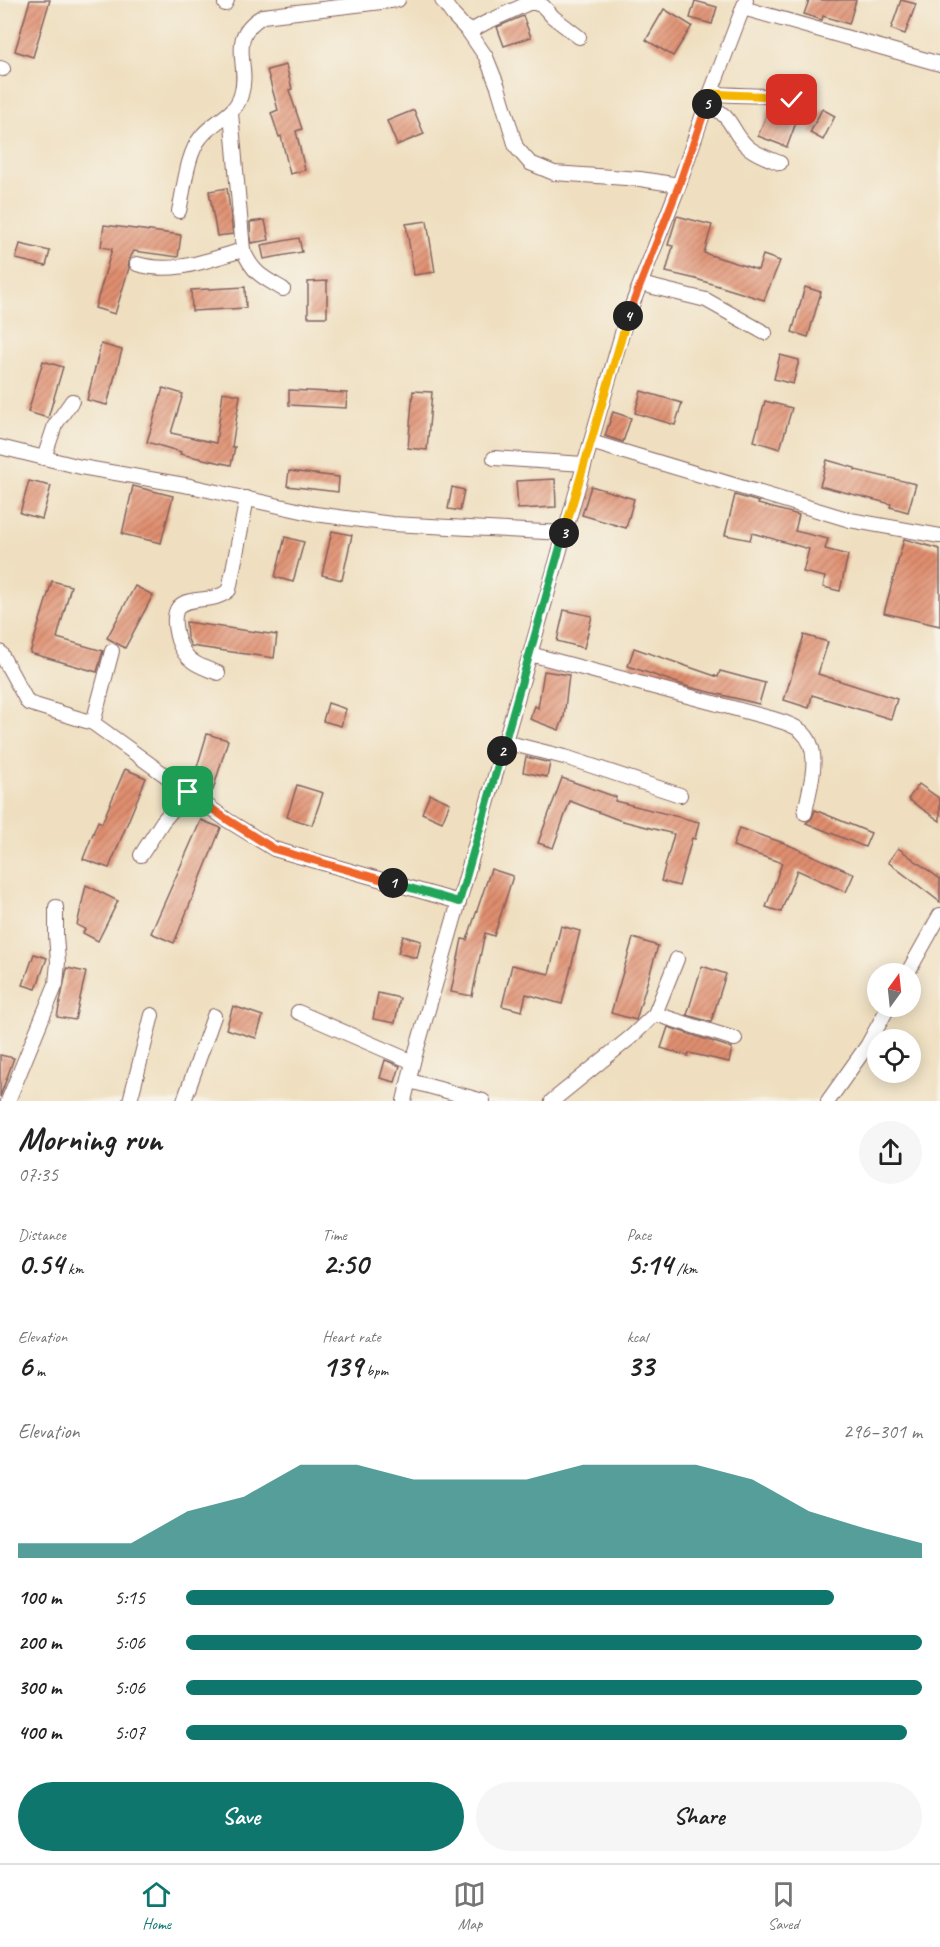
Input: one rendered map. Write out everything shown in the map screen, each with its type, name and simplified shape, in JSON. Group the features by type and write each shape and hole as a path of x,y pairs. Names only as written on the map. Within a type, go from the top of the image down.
{"street":[{"path":"179,211 194,146 201,135 231,113 242,90 240,53 242,40 246,29 253,22 262,16 398,0"},
{"path":"442,0 469,32 486,57 516,147 530,163 554,173 640,179 679,185"},
{"path":"469,32 529,3 535,3 543,6 579,38"},
{"path":"404,1101 413,1062 625,323 679,185 744,4 940,64"},
{"path":"708,99 777,96 801,105"},
{"path":"708,99 731,122 748,148 780,163"},
{"path":"231,113 243,250 250,267 259,275 283,288"},
{"path":"137,264 162,269 190,266 243,250"},
{"path":"641,284 706,300 765,333"},
{"path":"44,458 55,425 72,401"},
{"path":"591,442 850,520 940,536"},
{"path":"0,447 81,467 190,486 315,513 392,524 565,532"},
{"path":"494,458 584,464"},
{"path":"218,674 194,665 182,651 175,625 176,613 182,604 188,601 219,597 229,590 248,498"},
{"path":"93,723 112,651"},
{"path":"0,652 28,703 93,723 228,820 274,849 459,902"},
{"path":"530,654 770,718 801,731 812,748 813,765 805,813"},
{"path":"505,742 568,758 680,795"},
{"path":"141,855 163,821 188,792"},
{"path":"8,1101 56,984 58,962 56,908"},
{"path":"913,963 940,915"},
{"path":"552,1101 631,1037 655,1014 677,959"},
{"path":"298,1012 413,1062"},
{"path":"655,1014 735,1039"},
{"path":"130,1101 152,1015"},
{"path":"184,1101 214,1016"},
{"path":"828,1101 867,1046 883,1017"},
{"path":"410,1082 483,1101"}],"building":[{"path":"30,0 50,0 33,57 15,51"},
{"path":"809,0 856,0 849,24 823,16 822,20 804,14"},
{"path":"901,0 916,4 905,34 891,29"},
{"path":"695,1 717,7 712,24 690,18"},
{"path":"664,9 692,26 673,56 646,40"},
{"path":"523,16 531,37 504,46 497,27"},
{"path":"286,65 292,89 289,90 302,129 296,131 305,170 290,174 281,136 279,137 271,113 278,110 267,70"},
{"path":"769,109 797,120 787,147 758,136"},
{"path":"822,109 835,116 823,140 810,133"},
{"path":"414,110 424,134 397,145 387,121"},
{"path":"227,188 233,234 217,236 209,191"},
{"path":"677,216 712,225 704,253 758,270 763,255 780,261 764,300 666,272 673,246 668,245"},
{"path":"265,220 269,240 251,243 250,222"},
{"path":"427,221 435,272 414,275 406,224"},
{"path":"104,225 181,235 178,257 134,251 128,262 129,268 115,314 95,308 112,249 101,247"},
{"path":"299,238 302,252 264,259 261,245"},
{"path":"20,244 50,251 46,266 16,259"},
{"path":"327,281 327,317 308,317 308,282"},
{"path":"245,287 246,308 192,311 191,290"},
{"path":"805,287 821,292 808,337 792,332"},
{"path":"101,344 122,350 107,405 87,400"},
{"path":"780,355 799,360 793,384 774,379"},
{"path":"43,361 63,367 48,418 28,412"},
{"path":"163,388 183,394 171,433 216,443 223,392 240,395 231,465 180,454 181,452 147,442"},
{"path":"289,390 347,393 346,408 289,405"},
{"path":"413,391 432,392 427,450 408,448"},
{"path":"641,391 682,403 675,425 635,413"},
{"path":"765,401 792,408 780,449 754,441"},
{"path":"613,412 631,418 623,442 605,436"},
{"path":"827,460 855,468 855,470 916,484 908,512 890,507 891,504 820,486"},
{"path":"289,471 339,477 338,492 287,486"},
{"path":"555,479 556,507 518,509 516,481"},
{"path":"29,481 51,486 42,519 20,513"},
{"path":"133,486 173,496 161,543 122,534"},
{"path":"591,486 634,499 626,528 582,515"},
{"path":"452,487 464,490 460,511 448,509"},
{"path":"735,495 799,515 795,531 828,539 825,549 848,555 840,591 823,587 825,577 803,572 809,549 752,533 750,540 725,535"},
{"path":"332,531 352,535 342,580 322,575"},
{"path":"285,537 304,542 293,582 275,577"},
{"path":"904,539 940,549 940,626 884,613"},
{"path":"52,581 71,586 57,638 103,651 97,672 30,653"},
{"path":"135,586 153,595 125,648 107,638"},
{"path":"564,610 592,616 584,648 557,641"},
{"path":"186,622 277,635 274,658 191,646 187,637"},
{"path":"804,635 828,642 818,674 897,699 891,719 812,695 809,708 784,700"},
{"path":"634,648 718,677 720,671 765,683 759,704 689,687 628,666"},
{"path":"544,671 569,675 564,717 559,730 530,719 535,706 538,708"},
{"path":"328,703 346,709 341,726 323,721"},
{"path":"207,734 228,740 213,790 192,784"},
{"path":"526,757 550,763 547,777 523,772"},
{"path":"125,769 146,778 109,868 83,859 98,821 102,823"},
{"path":"562,778 616,797 615,801 699,822 695,839 692,838 679,886 661,881 674,834 619,820 570,801 553,848 538,843"},
{"path":"919,784 940,799 940,821 908,799"},
{"path":"297,785 323,793 312,825 287,817"},
{"path":"430,794 450,803 442,822 422,813"},
{"path":"815,810 871,833 865,847 806,823 812,818"},
{"path":"201,820 221,828 174,943 151,933"},
{"path":"739,828 784,843 854,874 846,892 797,870 781,912 766,907 782,863 733,846"},
{"path":"898,848 940,879 940,902 888,862"},
{"path":"491,869 513,876 494,936 485,933 472,996 451,992 462,939 467,940"},
{"path":"86,885 118,901 98,941 83,933 85,929 77,925"},
{"path":"561,926 580,931 562,1004 526,994 522,1011 502,1006 512,965 549,974"},
{"path":"403,936 421,941 417,958 398,953"},
{"path":"633,938 658,946 636,1020 611,1013"},
{"path":"34,954 47,958 36,989 23,985"},
{"path":"702,966 726,974 711,1022 687,1015"},
{"path":"67,968 86,972 75,1020 57,1017"},
{"path":"378,993 400,998 395,1023 373,1019"},
{"path":"233,1006 263,1016 256,1038 226,1029"},
{"path":"668,1027 732,1048 729,1062 689,1053 688,1056 661,1048"},
{"path":"0,1055 14,1058 0,1097"},
{"path":"385,1060 400,1066 395,1082 380,1078"}],"route":[{"path":"188,792 274,849 459,902 625,323 679,185 706,105 711,93 777,96 792,100"}]}
